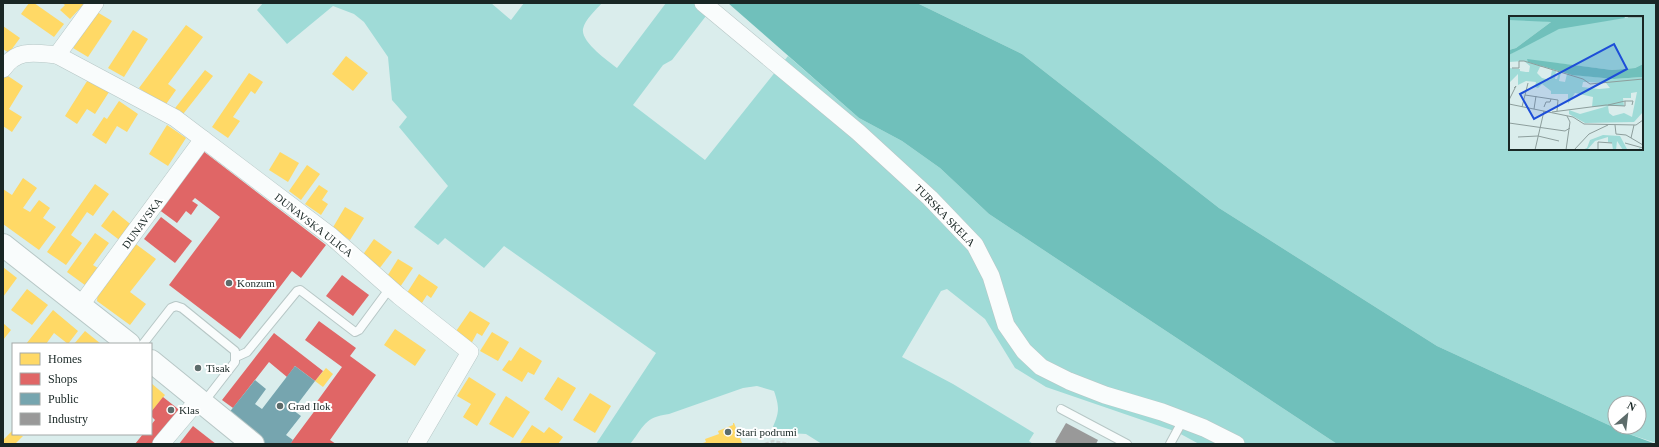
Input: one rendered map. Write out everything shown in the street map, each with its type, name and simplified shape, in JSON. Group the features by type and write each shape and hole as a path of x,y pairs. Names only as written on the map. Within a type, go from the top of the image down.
{"main road":[{"path":"3,245 128,343"},
{"path":"152,362 253,444"}],"street":[{"path":"57,55 95,3"},
{"name":"TURSKA SKELA","path":"703,3 858,132 930,198 975,245 991,276 1008,329 1024,351 1041,367 1069,381 1105,395 1183,420 1236,444"},
{"name":"DUNAVSKA ULICA","path":"3,69 7,63 26,52 57,55 174,118 331,236 390,288 470,352 416,444"},
{"name":"DUNAVSKA","path":"80,306 203,139"},
{"path":"161,444 201,401"}],"lane":[{"path":"236,357 247,352 297,291 300,290 355,332 359,330 390,288"},
{"path":"143,343 172,308 176,306 182,308 235,351 235,362 201,401"},
{"path":"1061,409 1113,441 1127,444"},
{"path":"1170,444 1183,420"}],"path":[{"path":"765,444 773,441 789,444"}],"shaded area":[{"path":"263,3 491,3 511,20 524,3 602,3 584,25 583,34 590,45 601,56 617,68 666,3 716,3 672,60 663,65 633,105 705,160 788,56 859,118 902,141 940,168 989,214 1337,444 1199,444 1177,432 1046,387 1015,368 985,319 947,289 941,291 902,357 953,384 1034,433 1029,441 1033,444 822,444 806,434 771,432 778,412 774,391 757,386 743,388 649,420 630,444 596,444 656,353 504,246 484,268 445,238 438,245 414,227 448,186 399,127 407,117 392,100 388,57 364,22 354,14 333,6 287,44 257,10"},
{"path":"728,3 917,3 1022,54 1219,208 1437,346 1607,424 1607,435 1631,435 1656,444 1337,444 989,214 940,168 902,141 859,118"},
{"path":"917,3 1656,3 1656,443 1632,435 1647,435 1647,395 1607,395 1607,424 1437,346 1219,208 1022,54"}],"building: Homes":[{"path":"29,3 34,3 64,24 54,37 21,14"},
{"path":"62,3 85,3 70,19 60,10 65,5"},
{"path":"97,12 112,21 88,57 73,48"},
{"path":"186,25 203,37 168,84 176,90 164,107 139,88"},
{"path":"3,26 20,38 9,53 3,49"},
{"path":"133,30 148,39 124,77 108,68"},
{"path":"346,56 368,73 353,91 332,74"},
{"path":"205,70 213,76 180,118 172,112"},
{"path":"249,73 263,82 255,94 251,91 233,117 240,121 228,138 212,127"},
{"path":"5,74 23,86 9,109 22,117 12,132 3,126 3,77"},
{"path":"89,78 109,92 95,114 87,109 77,124 65,116"},
{"path":"119,101 138,114 127,132 117,126 106,144 92,135 104,117 107,119"},
{"path":"167,125 186,138 168,166 149,154"},
{"path":"280,152 299,163 288,182 269,170"},
{"path":"307,165 320,174 301,200 289,191"},
{"path":"23,178 37,188 23,208 30,212 39,200 50,208 43,218 56,227 39,250 3,224 3,189 12,195"},
{"path":"95,184 109,194 93,216 87,212 71,235 82,243 66,265 47,252"},
{"path":"319,185 328,191 322,200 328,204 321,215 305,204"},
{"path":"345,207 364,218 350,240 332,229"},
{"path":"113,210 134,227 122,242 101,226"},
{"path":"95,233 109,243 93,265 101,270 89,288 67,272"},
{"path":"374,239 392,252 379,269 362,256"},
{"path":"133,242 156,259 130,292 146,304 130,325 97,301 98,290"},
{"path":"398,259 413,268 400,287 386,278"},
{"path":"3,267 17,278 3,297"},
{"path":"419,274 438,287 431,298 427,295 420,306 405,296"},
{"path":"27,289 48,305 32,325 11,310"},
{"path":"53,310 78,331 69,343 54,333 47,343 27,343"},
{"path":"470,311 490,323 482,336 477,333 471,344 454,334"},
{"path":"3,323 11,330 3,340"},
{"path":"395,329 426,350 415,366 384,345"},
{"path":"85,331 100,343 75,343"},
{"path":"492,332 509,342 498,361 480,351"},
{"path":"520,347 542,361 534,375 528,372 522,382 502,370 509,360 511,361"},
{"path":"326,368 333,374 323,387 315,381"},
{"path":"469,377 496,394 477,426 463,417 471,404 457,396"},
{"path":"558,377 576,388 562,411 544,399"},
{"path":"152,384 165,395 152,411"},
{"path":"590,393 611,406 595,433 573,420"},
{"path":"506,396 530,412 513,438 489,424"},
{"name":"Stari podrumi","path":"733,423 742,443 700,444 706,442 705,439 719,434 718,431 733,425"},
{"path":"532,425 544,433 549,427 563,437 558,444 520,443"},
{"path":"12,431 12,435 23,436 15,444 3,444 3,440"}],"building: Shops":[{"path":"203,151 326,245 301,278 292,271 240,339 169,285 220,217 195,198 192,201 198,205 191,215 186,211 177,223 158,209"},
{"path":"161,217 192,241 175,263 144,239"},
{"path":"342,275 369,295 353,316 326,296"},
{"path":"319,321 356,348 350,356 376,375 330,440 336,444 290,444 316,409 313,407 342,367 305,340"},
{"path":"274,333 323,371 315,381 295,366 287,377 269,362 233,408 222,400"},
{"path":"163,397 182,412 156,444 135,444 142,435 152,435 152,424 155,420 152,417 152,411"},
{"path":"193,426 216,444 179,444"}],"building: Public":[{"name":"Grad Ilok","path":"295,366 315,381 293,410 301,416 286,435 293,440 290,444 265,444 228,414 255,380 266,389 255,404 262,409"}],"building: Industry":[{"path":"1066,423 1098,440 1096,444 1058,444 1055,442"}],"place":[{"name":"Konzum","path":"229,283"},
{"name":"Tisak","path":"198,368"},
{"name":"Grad Ilok","path":"280,406"},
{"name":"Klas","path":"171,410"},
{"name":"Stari podrumi","path":"728,432"}]}
